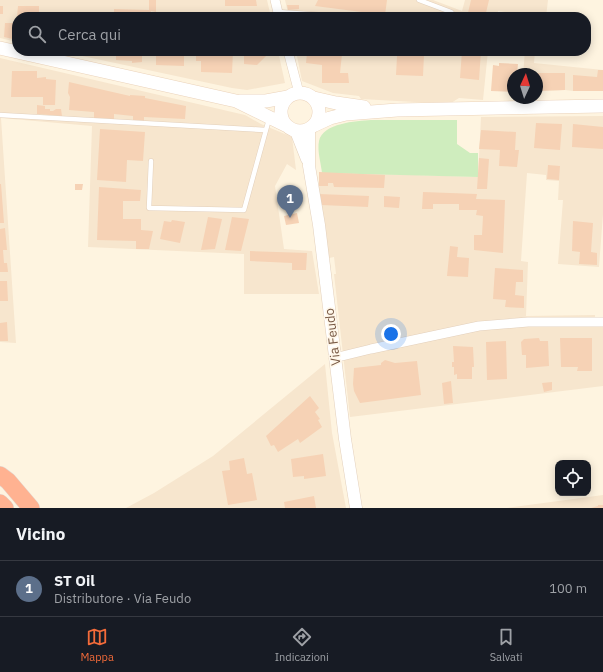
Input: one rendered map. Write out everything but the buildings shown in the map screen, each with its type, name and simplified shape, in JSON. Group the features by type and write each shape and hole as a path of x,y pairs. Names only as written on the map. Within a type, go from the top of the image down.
{"highway":[{"path":"0,475 8,481 31,508"},
{"path":"0,503 5,508"}],"main road":[{"path":"0,48 12,51"},
{"path":"36,56 236,101 266,101 293,95 309,95 314,98 336,103 397,110"},
{"path":"291,128 283,120 281,108 283,102 293,95"},
{"path":"312,127 318,120 319,108 314,98"},
{"path":"236,101 291,128 305,131 330,118 346,114 397,110 603,106"}],"street":[{"path":"275,0 278,12"},
{"path":"289,56 293,95"},
{"name":"Via Feudo","path":"312,127 310,166 334,358 356,508"},
{"name":"Via Feudo","path":"291,128 310,166"},
{"path":"334,358 479,326 528,322 603,322"}],"lane":[{"path":"419,0 451,12"},
{"path":"0,114 265,130"},
{"path":"151,161 149,208 244,210 269,117"}],"shaded area":[{"path":"0,0 267,0 270,12 12,12 12,41 0,38"},
{"path":"285,0 433,0 462,11 465,0 548,0 547,12 288,12"},
{"path":"82,56 279,56 285,83 247,90"},
{"path":"297,56 487,56 483,100 459,98 451,103 361,99 359,96 333,93 302,81"},
{"path":"525,56 535,56 534,63 603,70 603,91 543,91 543,68 524,68"},
{"path":"0,58 245,115 261,124 292,137 296,170 287,164 275,186 284,249 312,251 319,294 244,294 244,254 88,247 92,126 1,118 16,343 0,342"},
{"path":"603,116 603,214 599,267 558,264 563,200 558,200 559,181 546,180 546,175 527,173 521,261 528,262 526,316 595,315 595,318 603,318 603,386 350,417 334,274 336,274 334,257 329,258 319,194 319,172 478,177 481,117"},
{"path":"325,364 332,433 346,508 126,508 154,493 213,456"},
{"path":"603,495 603,508 507,508"}],"green space":[{"path":"371,120 457,120 457,144 470,153 478,153 478,177 322,173 318,149 319,141 322,135 327,130 341,124"}],"place":[{"name":"ST Oil","path":"290,218"}]}
